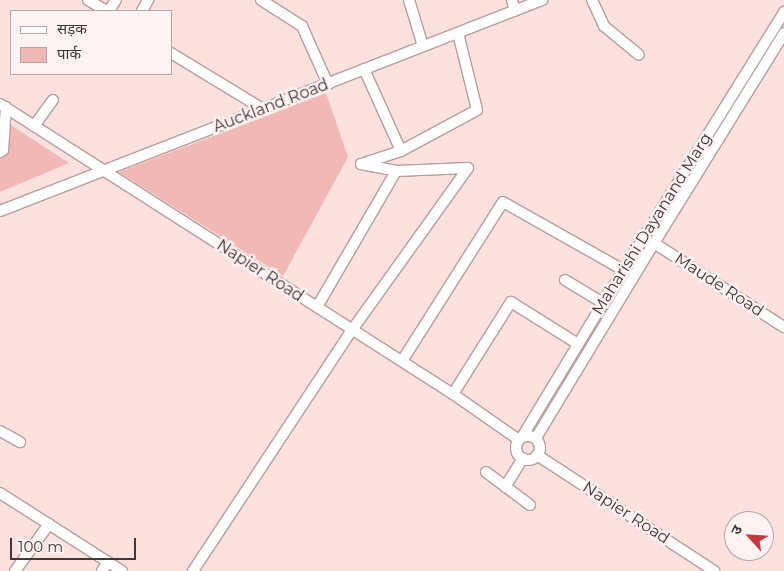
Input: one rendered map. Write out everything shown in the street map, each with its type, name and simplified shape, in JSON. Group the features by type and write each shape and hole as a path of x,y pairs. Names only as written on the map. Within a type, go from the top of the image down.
{"street":[{"path":"88,0 106,10"},
{"path":"261,0 302,26 328,84"},
{"path":"408,0 423,46"},
{"path":"512,0 514,11"},
{"name":"Auckland Road","path":"0,211 542,0"},
{"path":"592,0 604,26 639,55"},
{"name":"Maharishi Dayanand Marg","path":"521,439 602,303 784,12"},
{"path":"192,571 352,330 468,168 396,171 361,164 400,151 476,110 458,33"},
{"name":"Maharishi Dayanand Marg","path":"536,438 784,33"},
{"path":"172,54 263,109"},
{"path":"364,69 400,151"},
{"path":"34,126 53,100"},
{"path":"0,152 3,150 3,106"},
{"name":"Napier Road","path":"3,106 521,439"},
{"path":"317,307 396,171"},
{"path":"402,361 503,202 623,270"},
{"name":"Maude Road","path":"654,243 784,327"},
{"path":"565,280 602,303"},
{"path":"453,394 511,302 578,344"},
{"path":"0,432 20,442"},
{"path":"527,436 536,438 540,443 537,455 533,459 523,458 516,450 521,439 527,436"},
{"name":"Napier Road","path":"537,455 714,571"},
{"path":"505,487 523,458"},
{"path":"486,472 530,505"},
{"path":"0,493 49,524 105,566 122,571"},
{"path":"15,571 49,524"}],"green space":[{"path":"326,93 348,157 283,276 119,172"},
{"path":"0,118 69,163 0,192"}]}
